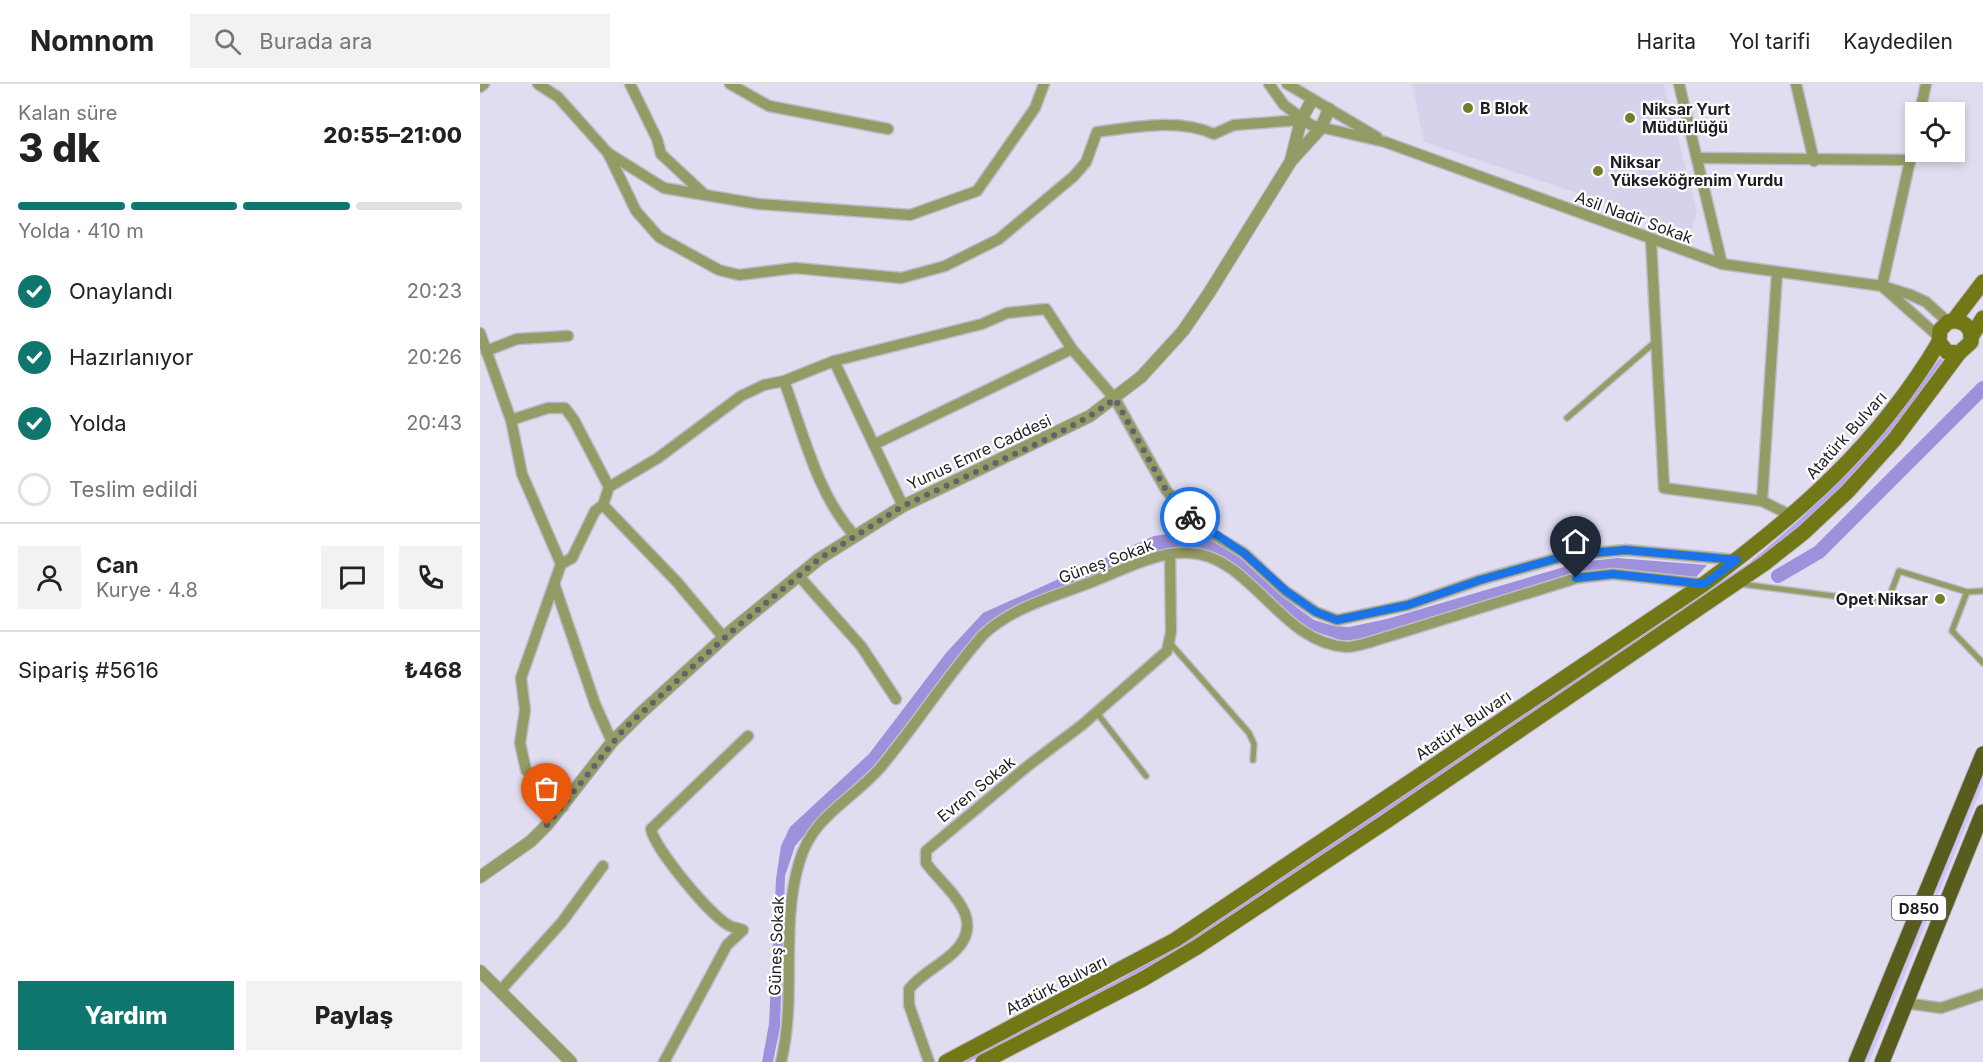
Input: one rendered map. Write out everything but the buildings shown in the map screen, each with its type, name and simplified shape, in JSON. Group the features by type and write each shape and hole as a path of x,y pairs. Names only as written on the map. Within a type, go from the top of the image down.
{"main road":[{"name":"Atatürk Bulvarı","path":"946,1062 1175,940 1737,560 1792,516 1833,479 1885,423 1916,381 1939,339 1943,325 1951,321 1983,282"},
{"path":"983,1062 1143,979 1189,952 1737,583 1803,533 1847,492 1894,440 1959,353 1968,347 1971,337 1983,318"},
{"path":"1951,321 1966,325 1971,337"},
{"path":"1939,339 1947,352 1959,353"},
{"name":"D850","path":"1856,1062 1983,754"},
{"name":"D850","path":"1882,1062 1983,812"}],"street":[{"path":"480,87 484,84"},
{"path":"538,84 558,97 608,153 636,211 659,237 719,270 739,275 795,268 901,278 920,275 945,266 999,239 1074,176 1086,162 1097,132 1131,127 1196,125 1214,134 1234,124 1301,120"},
{"path":"630,84 657,139 660,154 705,195"},
{"path":"730,84 769,106 888,129"},
{"path":"608,153 664,188 758,204 910,215 976,191 1035,108 1044,84"},
{"name":"Asil Nadir Sokak","path":"1269,84 1284,105 1301,120 1321,128 1385,142 1722,264 1882,286 1926,302 1951,321"},
{"name":"Asil Nadir Sokak","path":"1287,84 1385,142"},
{"path":"1678,84 1722,264"},
{"path":"1796,84 1814,161"},
{"path":"1922,102 1926,84"},
{"name":"Yunus Emre Caddesi","path":"1291,161 1301,120 1312,100"},
{"name":"Yunus Emre Caddesi","path":"480,877 531,841 563,807 612,742 724,638 798,575 854,535 903,506 1049,438 1090,416 1141,377 1183,331 1209,294 1291,161 1321,128 1329,109"},
{"path":"1697,158 1814,161 1905,160"},
{"path":"1910,162 1882,286 1939,339"},
{"path":"1651,240 1664,488 1762,501 1792,516"},
{"path":"1762,501 1777,273"},
{"path":"561,564 572,558 595,511 603,505 609,487 658,459 741,396 764,385 784,381 834,361 982,324 1007,313 1046,309 1072,349 1115,399 1166,490 1194,523 1244,553 1286,591 1316,612 1337,620 1408,605 1480,580 1569,555 1626,550 1737,560"},
{"path":"480,333 511,420 522,474 561,564 521,678 525,710 520,743 526,770 563,807"},
{"path":"486,351 517,339 568,336"},
{"path":"875,444 1072,349"},
{"path":"834,361 903,506"},
{"path":"784,381 821,482 840,520 854,535"},
{"path":"511,420 548,408 565,408 574,420 609,487"},
{"path":"603,505 677,582 724,638"},
{"name":"Güneş Sokak","path":"781,1062 788,1024 793,893 804,847 816,826 879,768 967,655 993,626 1043,601 1170,555 1192,553 1212,557 1232,570 1298,629 1315,638 1346,647 1371,642 1576,578 1613,574 1704,584"},
{"path":"1170,555 1170,643"},
{"path":"798,575 861,645 896,699"},
{"path":"555,586 595,704 612,742"},
{"name":"Evren Sokak","path":"929,1062 909,1005 909,988 953,953 962,943 967,924 963,907 926,864 927,851 1002,787 1097,713 1160,659 1170,643"},
{"path":"663,1062 727,945 743,930 728,925 678,873 653,839 651,829 748,736"},
{"path":"500,991 562,922 603,866"},
{"path":"480,971 565,1060"},
{"path":"1905,1003 1941,1008 1983,994"}],"lane":[{"path":"1567,418 1656,341"},
{"path":"1737,583 1887,603 1899,571 1967,592 1983,591"},
{"path":"1967,592 1952,631 1983,663"},
{"path":"1170,643 1249,733 1254,744 1253,760"},
{"path":"1097,713 1146,776"}],"shaded area":[{"name":"Niksar Yükseköğrenim Yurdu","path":"1412,84 1664,84 1697,212 1691,231 1424,142"},
{"path":"1940,358 1943,360 1910,405 1840,489 1787,536 1745,569 1209,931 1119,983 968,1062 962,1062 1119,980 1209,927 1749,563 1777,540 1852,468 1919,388"},
{"path":"1191,531 1226,545 1314,620 1334,626 1349,627 1387,619 1581,562 1617,558 1707,565 1696,577 1614,570 1567,576 1372,637 1343,641 1305,628 1230,562 1207,551 1178,548 1142,556 995,618 963,651 874,766 825,811 795,846 785,876 780,1027 773,1062 762,1062 769,1024 776,879 781,846 790,827 869,754 946,653 983,613 1154,536"},
{"path":"1983,774 1983,785 1869,1062 1864,1062"}],"waterway":[{"path":"1778,576 1819,552 1983,388"}],"way so far":[{"path":"547,825 583,783 624,729 731,632 819,559 903,506 1049,438 1090,416 1115,399 1148,454 1166,490 1190,517"}],"place":[{"name":"B Blok","path":"1468,108"},
{"name":"Niksar Yurt Müdürlüğü","path":"1630,118"},
{"name":"Niksar Yükseköğrenim Yurdu","path":"1598,171"},
{"name":"Opet Niksar","path":"1940,599"}],"route":[{"path":"1190,517 1194,523 1244,553 1286,591 1316,612 1337,620 1408,605 1480,580 1569,555 1626,550 1737,560 1704,584 1639,575 1613,574 1576,578"}]}
